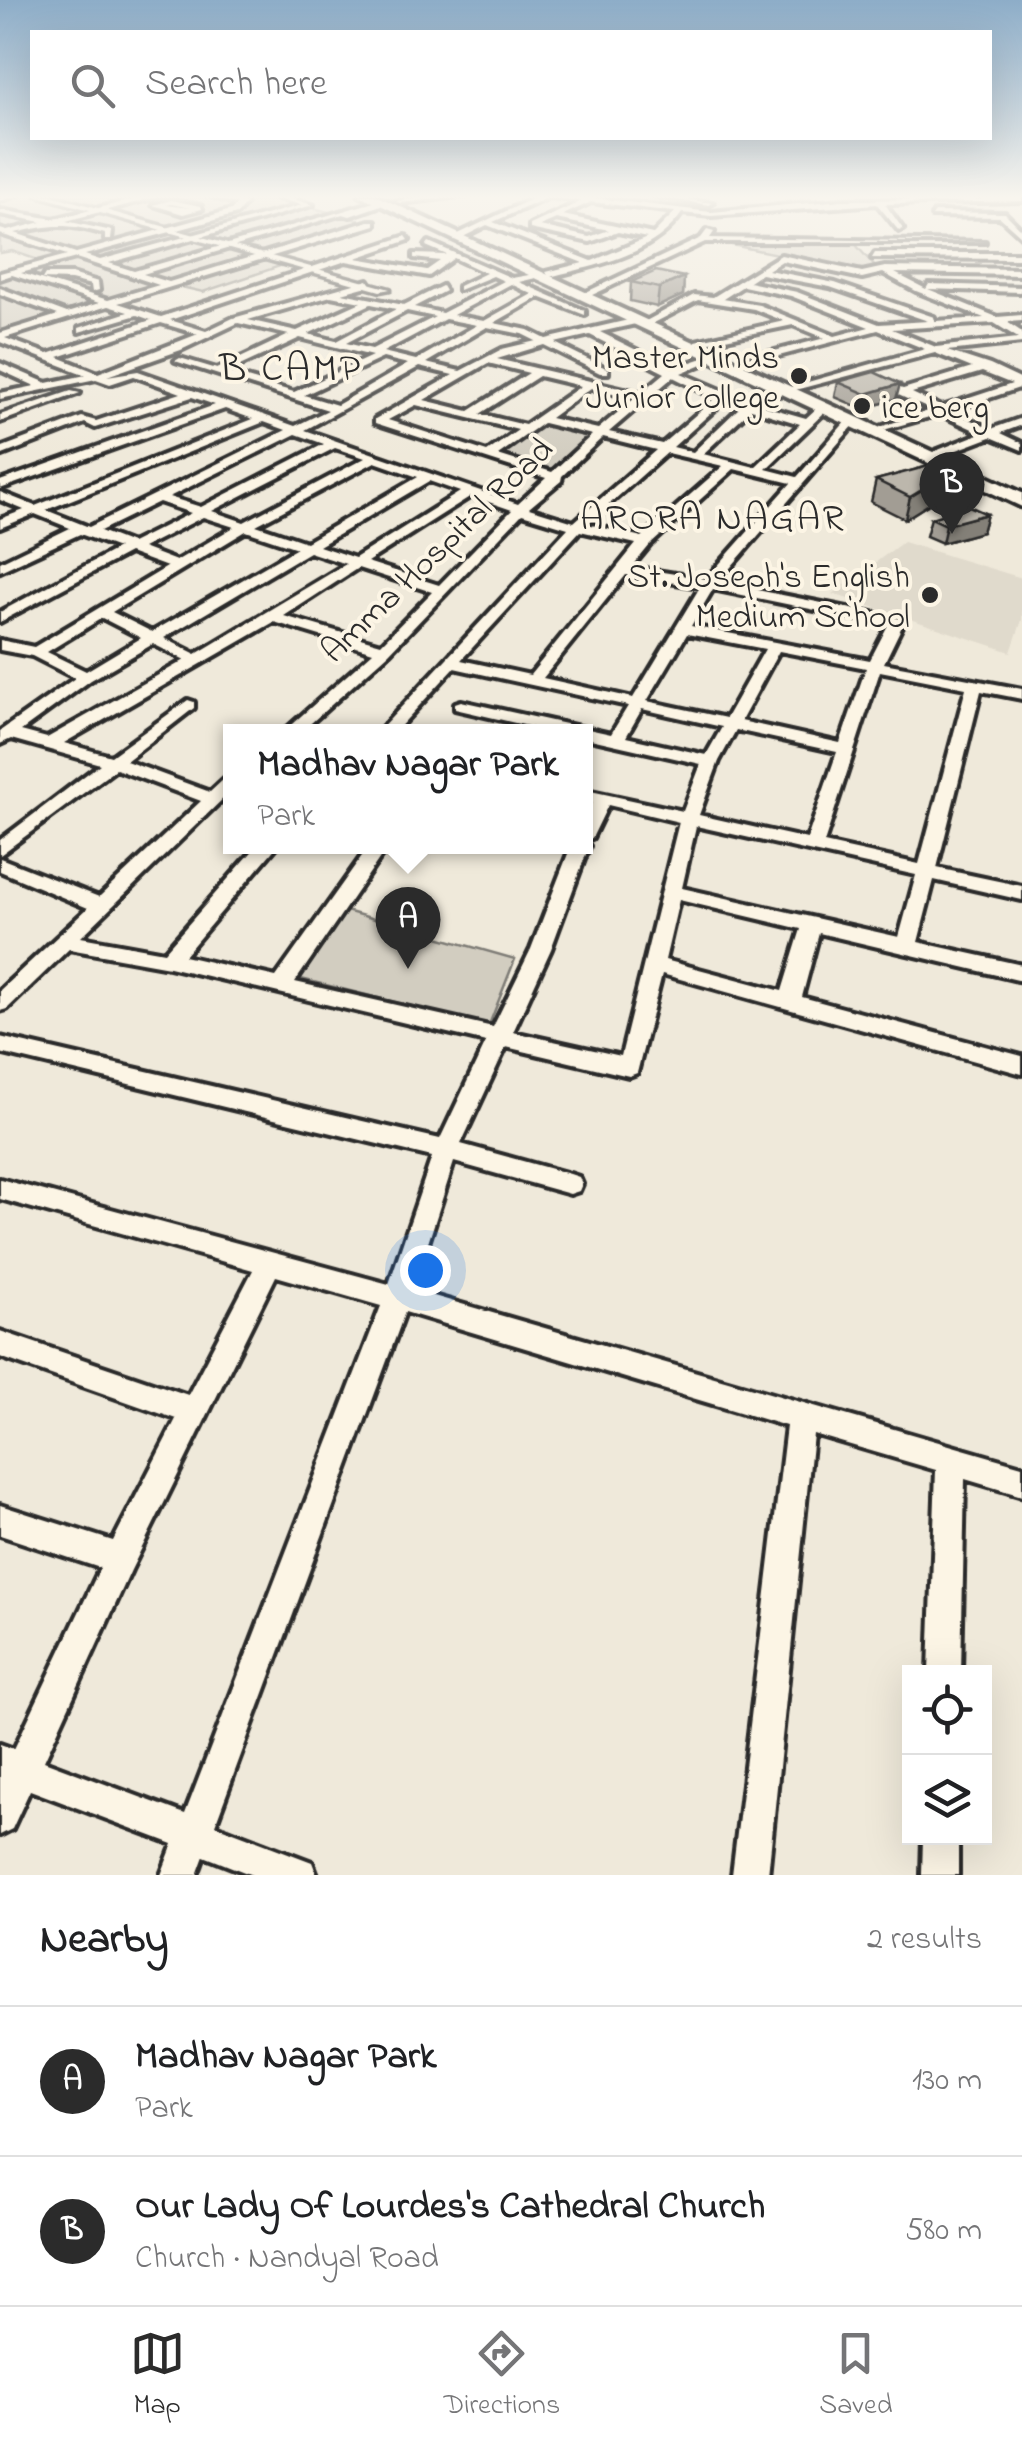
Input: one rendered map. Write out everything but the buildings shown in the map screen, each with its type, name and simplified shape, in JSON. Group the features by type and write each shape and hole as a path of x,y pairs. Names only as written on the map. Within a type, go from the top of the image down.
{"main road":[{"path":"561,282 1022,493"},
{"path":"562,282 642,322"},
{"path":"709,351 1022,501"}],"street":[{"path":"42,282 156,322 206,334"},
{"path":"49,282 124,299"},
{"path":"160,282 268,309 291,321 313,325"},
{"path":"3,334 175,282"},
{"path":"224,286 234,282"},
{"path":"52,356 271,282"},
{"path":"462,288 473,282"},
{"path":"294,396 507,282"},
{"path":"513,282 582,313"},
{"path":"588,294 613,282"},
{"path":"819,282 938,321"},
{"path":"794,294 840,282"},
{"path":"905,282 999,318 1022,338"},
{"path":"0,417 44,403 268,309 368,283 384,289"},
{"path":"715,300 743,283 794,294 1022,384"},
{"path":"912,287 1021,290"},
{"path":"339,342 442,288"},
{"path":"217,374 303,336 313,325 368,302 384,289"},
{"path":"0,291 68,316"},
{"path":"328,292 547,341 604,371"},
{"path":"137,294 154,300"},
{"path":"0,567 159,498 338,409 538,294"},
{"path":"557,478 379,421 487,360 547,341 642,322 697,297 756,307 833,338"},
{"path":"171,305 339,342 460,374"},
{"path":"963,305 1002,305"},
{"path":"82,330 133,314"},
{"path":"740,363 880,327 1022,318"},
{"path":"53,320 107,339"},
{"path":"671,373 709,351 795,321"},
{"path":"134,331 148,337"},
{"path":"592,332 722,397 807,422"},
{"path":"3,334 104,378"},
{"path":"696,455 744,405 938,349 1022,338"},
{"path":"163,342 177,348"},
{"path":"995,342 1022,353"},
{"path":"1,360 35,350"},
{"path":"1,360 47,387"},
{"path":"487,360 642,398"},
{"path":"180,361 338,409"},
{"path":"635,365 651,362"},
{"path":"904,392 986,367"},
{"path":"488,457 586,383 604,371 620,368"},
{"path":"468,416 540,371"},
{"path":"0,396 134,373 468,492 576,527 645,542"},
{"name":"Amma Hospital Road","path":"300,724 384,650 520,509 671,373"},
{"path":"857,373 1022,447"},
{"path":"884,430 1022,384"},
{"path":"44,403 95,425 190,394"},
{"path":"394,724 576,527 722,397"},
{"path":"414,401 527,429"},
{"path":"0,486 223,406"},
{"path":"757,471 823,408"},
{"path":"0,452 86,419"},
{"path":"542,419 800,481"},
{"path":"0,524 260,420"},
{"path":"616,740 634,703 709,584 851,422"},
{"path":"937,454 1022,422"},
{"path":"0,618 335,443"},
{"path":"36,652 243,527 374,458"},
{"path":"534,680 645,542 730,465"},
{"path":"4,736 86,677 427,477"},
{"path":"48,745 272,617 468,492"},
{"path":"0,496 178,568"},
{"path":"159,498 442,590"},
{"path":"623,570 897,622 874,667 814,846"},
{"path":"102,613 197,660"},
{"path":"272,617 384,650"},
{"path":"682,628 1022,694"},
{"path":"0,645 36,652 86,677"},
{"path":"63,940 168,960 629,1068 689,818 711,761 774,646"},
{"path":"451,663 847,749"},
{"path":"908,946 974,685"},
{"path":"0,849 188,706"},
{"path":"462,706 545,724"},
{"path":"593,735 711,761"},
{"path":"4,736 113,762 212,800"},
{"path":"0,1003 9,982 102,906 223,790"},
{"path":"594,796 1022,892"},
{"path":"168,960 261,854"},
{"path":"281,986 373,854"},
{"path":"178,1875 397,1298 446,1150 541,949 577,854"},
{"path":"0,864 102,906"},
{"path":"671,892 1022,973"},
{"path":"790,1001 812,924"},
{"path":"654,964 1022,1065"},
{"path":"0,1045 446,1150 570,1184"},
{"path":"0,1189 397,1298 1022,1481"},
{"path":"0,1818 12,1765 270,1263"},
{"path":"0,1344 193,1411"},
{"path":"750,1875 801,1417"},
{"path":"945,1665 951,1460"},
{"path":"0,1520 120,1558"},
{"path":"12,1765 299,1875"},
{"path":"940,1875 941,1845"}],"shaded area":[{"path":"0,282 231,282 203,292 168,284 0,335"},
{"path":"540,424 594,433 557,472 497,457"},
{"name":"St. Joseph's English Medium School","path":"903,542 1022,578 1022,620 1011,652 833,594"},
{"path":"346,911 515,959 489,1025 297,978"}],"place":[{"name":"Master Minds Junior College","path":"799,376"},
{"name":"ice berg","path":"862,406"},
{"name":"Our Lady Of Lourdes's Cathedral Church","path":"952,534"},
{"name":"St. Joseph's English Medium School","path":"930,595"},
{"name":"Madhav Nagar Park","path":"408,969"}],"district":[{"name":"B CAMP","path":"291,366"},
{"name":"ARORA NAGAR","path":"713,516"}]}
